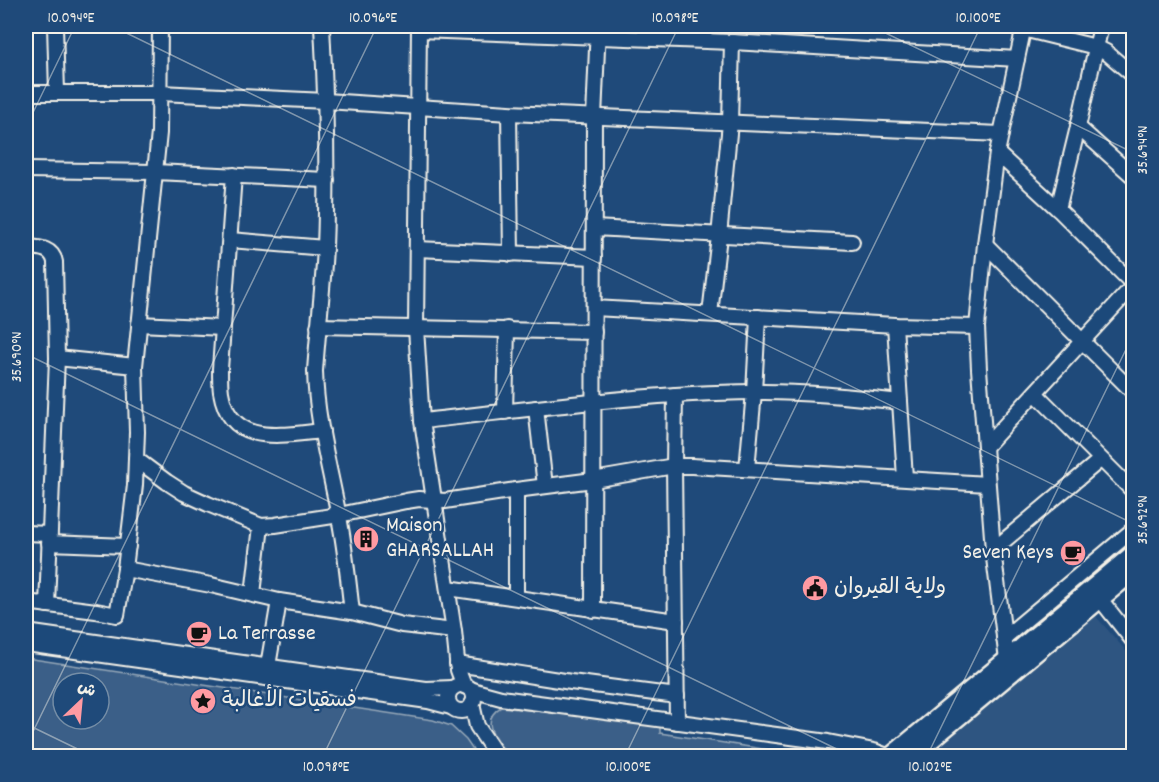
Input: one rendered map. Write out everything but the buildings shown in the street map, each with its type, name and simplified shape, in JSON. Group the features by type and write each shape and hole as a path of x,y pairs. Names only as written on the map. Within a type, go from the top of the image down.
{"main road":[{"path":"912,756 996,679 1007,660 1134,554"},
{"path":"889,756 996,679 1134,572"}],"street":[{"path":"55,26 57,92"},
{"path":"26,602 117,615 135,485 135,366 159,133 160,26"},
{"path":"322,26 327,180 325,248 315,388 321,431 339,515 352,612"},
{"path":"1058,209 1101,26"},
{"path":"1007,660 987,484 977,327 997,153 1023,27 1096,47 1112,56 1134,76"},
{"path":"460,687 448,588 422,421 416,328 419,28 598,31 732,42 1017,58"},
{"path":"593,610 594,117 598,31"},
{"path":"710,314 730,123 732,42"},
{"path":"26,93 160,93 509,113 1001,134"},
{"path":"509,113 511,254"},
{"path":"1078,127 1134,177"},
{"path":"985,447 1134,285 1058,209 997,153"},
{"path":"26,170 155,172 327,180"},
{"path":"234,176 220,369 221,392 230,418 250,431 265,435 321,431"},
{"path":"594,228 852,242"},
{"path":"230,240 325,248"},
{"path":"985,244 1134,393"},
{"path":"26,247 45,249 54,256 56,281 57,358 47,605"},
{"path":"417,249 594,257"},
{"path":"594,308 895,325 977,327"},
{"path":"747,469 758,317"},
{"path":"139,324 223,328"},
{"path":"895,325 905,478"},
{"path":"318,326 594,332"},
{"path":"505,412 507,329"},
{"path":"57,358 135,366"},
{"path":"422,421 593,401 675,395 754,392 846,396 900,402"},
{"path":"1035,393 1134,492"},
{"path":"675,395 677,722"},
{"path":"536,408 545,486"},
{"path":"136,459 184,493 261,525 339,515 419,499 445,501 674,466 987,484"},
{"path":"993,550 1100,460"},
{"path":"516,490 516,597"},
{"path":"253,594 261,525"},
{"path":"1004,638 1134,529"},
{"path":"26,533 49,538 128,546"},
{"path":"125,570 172,577 279,601 352,612 402,624 454,631"},
{"path":"448,588 676,621"},
{"path":"1100,600 1134,642"},
{"path":"268,666 279,601"},
{"path":"26,632 426,689 460,687 501,698 828,742 889,756"},
{"path":"26,644 428,701 459,711 466,710 472,703 501,698"},
{"path":"458,667 677,696"},
{"path":"460,687 450,692 448,699 453,708 483,736"},
{"path":"460,687 473,695 472,703 477,726 497,756"}],"shaded area":[{"path":"1093,613 1133,659 1133,756 918,756"},
{"name":"فسقيات الأغالبة","path":"26,658 433,720 451,726 466,740 477,756 26,756"},
{"path":"501,707 660,725 660,733 808,756 508,756 495,737 490,724 494,712"},
{"path":"810,747 841,752 845,756 808,756"}],"place":[{"name":"Maison GHARSALLAH","path":"366,539"},
{"name":"Seven Keys","path":"1073,553"},
{"name":"ولاية القيروان","path":"815,588"},
{"name":"La Terrasse","path":"199,634"},
{"name":"فسقيات الأغالبة","path":"203,701"}]}
